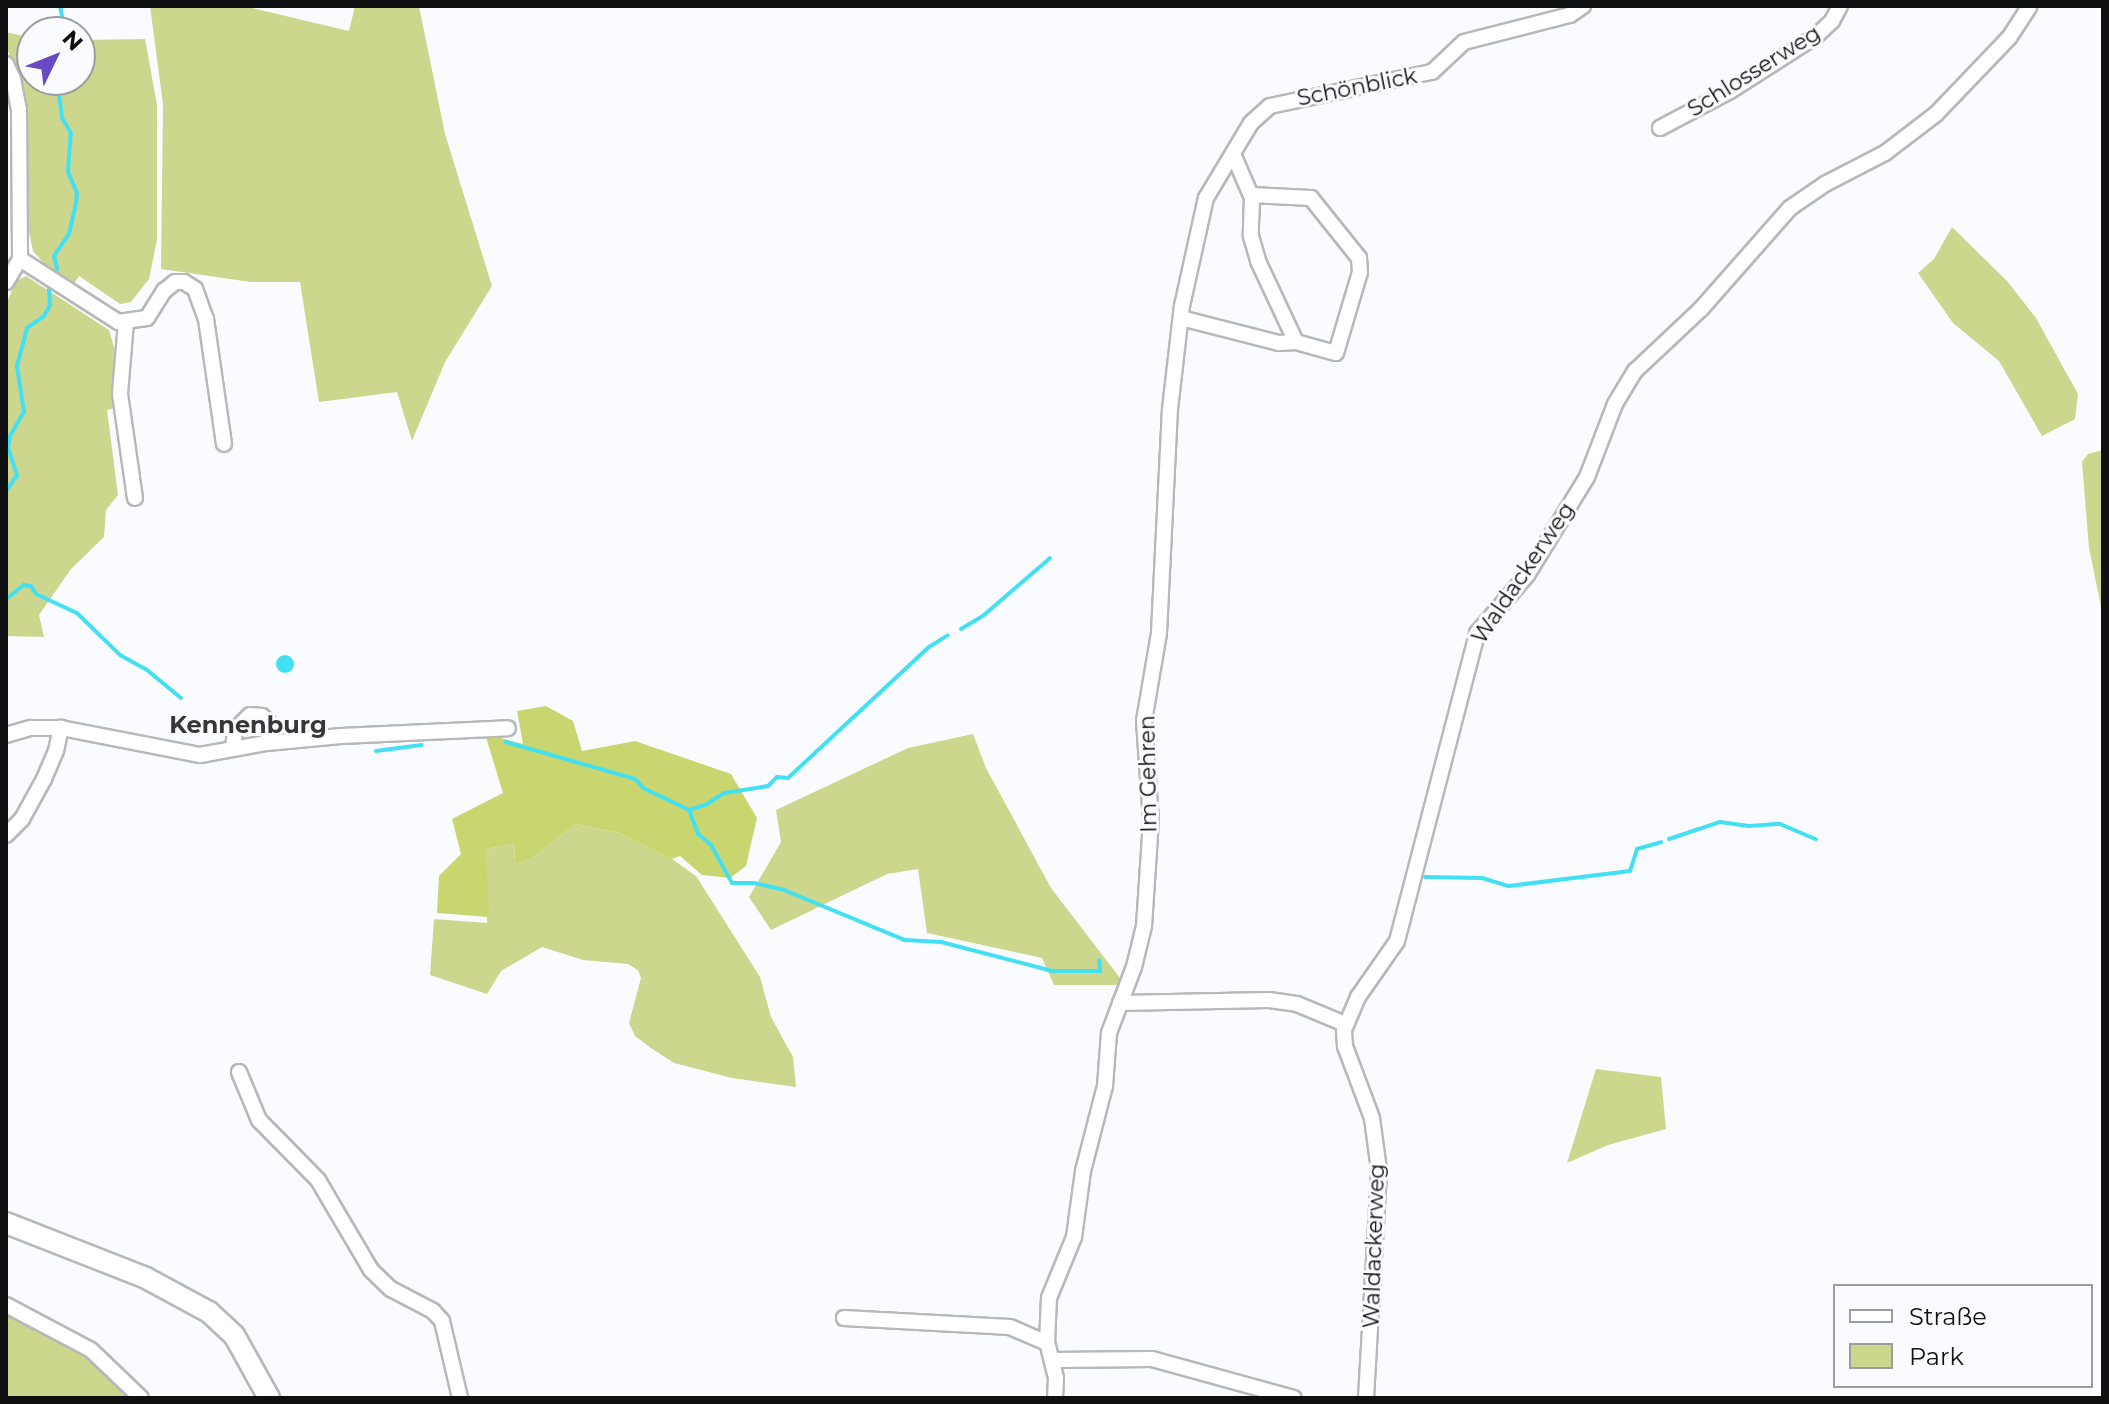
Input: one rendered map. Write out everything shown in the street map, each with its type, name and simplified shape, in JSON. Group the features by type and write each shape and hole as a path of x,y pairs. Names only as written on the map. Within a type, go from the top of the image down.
{"street":[{"name":"Schönblick","path":"1167,494 1170,409 1181,318 1204,204 1254,119 1274,104 1432,72 1464,42 1567,16 1583,6"},
{"name":"Schlosserweg","path":"1660,128 1730,91 1812,39 1832,21 1840,6"},
{"name":"Waldackerweg","path":"1366,1398 1379,1170 1372,1118 1345,1046 1345,1024 1358,997 1397,941 1474,640 1485,621 1527,575 1587,477 1615,404 1629,379 1701,309 1790,208 1825,184 1885,153 1933,118 2009,38 2030,6"},
{"path":"6,64 18,94 20,259 6,282"},
{"path":"1233,154 1251,195 1251,236 1258,261 1296,342"},
{"path":"1181,318 1279,343 1296,342 1336,353 1360,272 1359,258 1311,198 1251,195"},
{"path":"20,259 110,319 126,322 147,318 167,288 175,282 188,284 198,293 206,319 224,444"},
{"path":"126,322 120,394 135,498"},
{"name":"Im Gehren","path":"1055,1398 1052,1360 1047,1343 1049,1298 1074,1237 1083,1171 1105,1086 1109,1033 1137,955 1145,916 1151,821 1144,721 1159,633 1167,494"},
{"path":"233,749 235,730 250,715 262,716 270,724 267,743"},
{"path":"6,735 40,727 61,728 185,754 380,733 508,728"},
{"path":"6,835 22,819 44,779 56,751 61,728"},
{"path":"1120,1003 1269,1000 1297,1004 1345,1024"},
{"path":"239,1072 259,1120 318,1180 371,1270 391,1289 433,1311 442,1321 460,1398"},
{"path":"6,1223 128,1270 198,1305 234,1335 269,1398"},
{"path":"6,1305 91,1350 141,1398"},
{"path":"844,1318 1010,1327 1047,1343"},
{"path":"1052,1360 1152,1359 1294,1398"}],"green space":[{"path":"150,6 243,6 349,31 355,6 419,6 445,134 492,286 445,362 412,441 397,392 319,402 300,282 251,282 161,269 163,104"},
{"path":"6,32 16,34 16,71 6,46"},
{"path":"145,39 157,105 157,240 149,279 131,302 120,304 79,276 73,285 49,269 33,251 27,223 26,96 96,96 96,40"},
{"path":"1952,227 2008,282 2036,318 2078,394 2075,419 2042,436 1999,361 1953,323 1918,273 1934,259"},
{"path":"26,276 109,330 114,347 116,408 107,410 118,495 106,510 104,537 71,569 39,615 44,637 6,636 6,304 16,281"},
{"path":"2103,450 2103,616 2089,548 2082,462 2088,454"},
{"path":"546,706 573,721 582,751 635,741 731,774 757,818 746,866 730,878 702,875 680,856 672,859 620,833 575,824 530,860 515,864 514,844 486,849 489,917 437,913 439,876 461,854 452,819 503,793 485,734 523,744 517,711"},
{"path":"973,734 986,768 1051,888 1120,978 1118,985 1054,985 1042,958 927,933 918,869 887,874 771,930 749,897 781,842 776,810 908,748"},
{"path":"575,824 620,833 672,859 696,876 760,977 771,1017 793,1057 796,1087 732,1078 674,1063 651,1048 635,1036 629,1023 641,978 638,970 628,964 583,960 542,947 501,971 487,994 430,975 434,919 487,923 486,849 514,844 515,864 530,860"},
{"path":"1596,1069 1661,1077 1666,1129 1608,1145 1567,1163"},
{"path":"6,1308 89,1352 137,1398 6,1398"}],"water":[{"path":"281,655 289,655 294,664 292,671 281,673 276,668 276,660"}],"waterway":[{"path":"60,6 62,16"},
{"path":"6,491 17,475 8,448 10,436 24,412 17,366 27,328 44,316 50,305 49,290 57,268 54,256 69,234 76,203 77,193 68,172 71,133 62,118 59,96"},
{"path":"961,629 984,615 1050,558"},
{"path":"6,599 24,585 31,586 36,594 77,613 120,655 147,670 181,698"},
{"path":"689,810 707,804 724,793 768,786 777,777 788,778 929,647 948,635"},
{"path":"506,742 635,779 643,788 689,810 698,834 711,845 732,883 754,883 784,890 905,940 941,942 1052,971 1100,971 1099,960"},
{"path":"376,751 422,745"},
{"path":"1669,839 1720,822 1749,826 1780,824 1816,839"},
{"path":"1425,877 1482,878 1509,886 1630,871 1637,849 1661,842"}],"district":[{"name":"Kennenburg","path":"248,725"}]}
